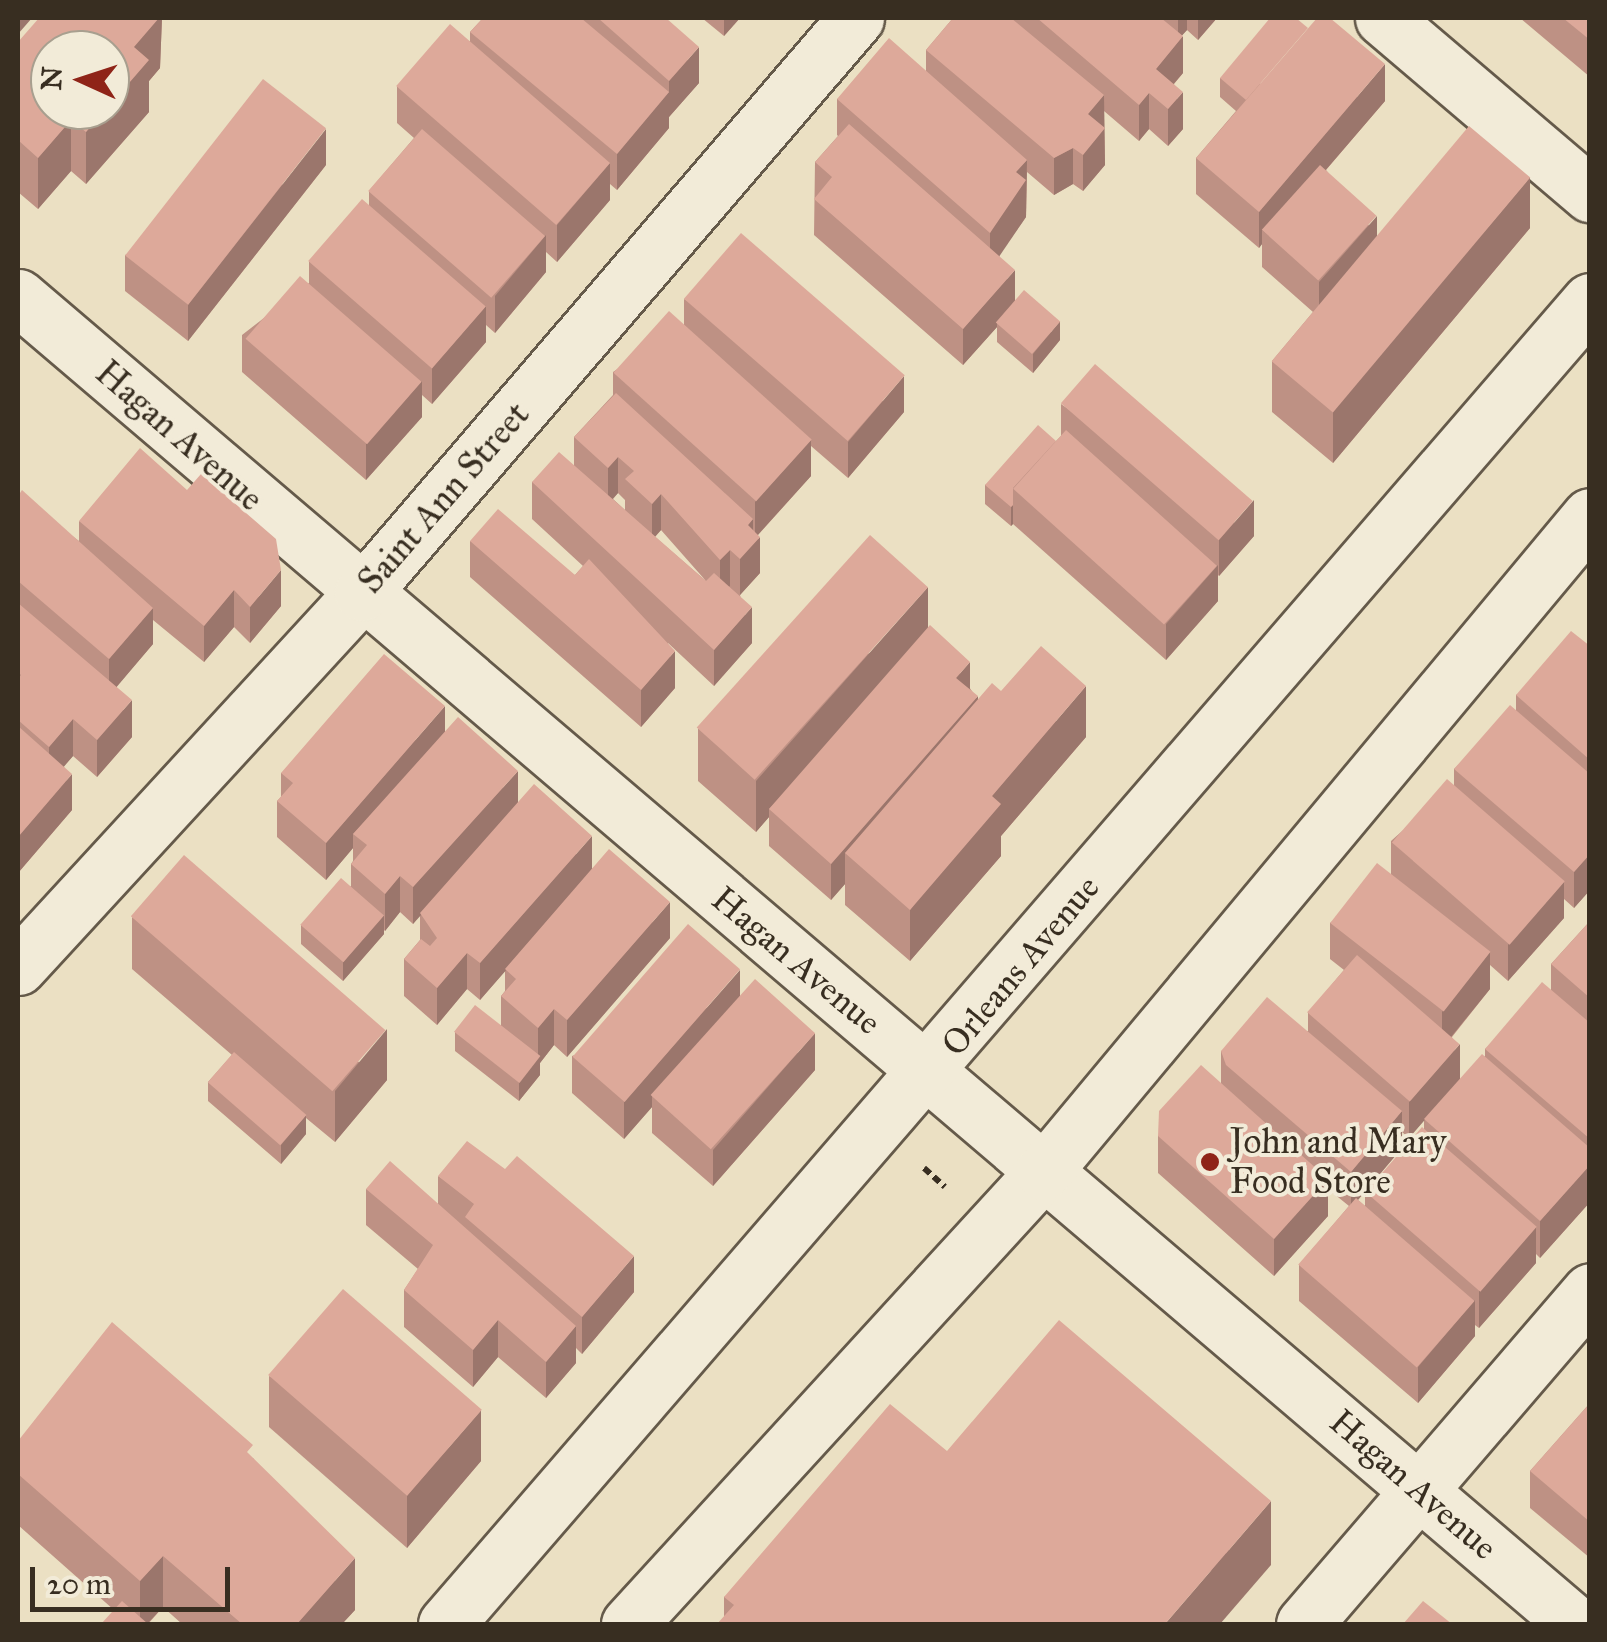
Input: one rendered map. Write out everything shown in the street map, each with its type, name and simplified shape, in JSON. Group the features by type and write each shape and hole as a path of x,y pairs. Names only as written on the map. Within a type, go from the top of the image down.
{"street":[{"name":"Saint Ann Street","path":"18,966 362,593 856,18"},
{"path":"1383,18 1590,194"},
{"name":"Hagan Avenue","path":"18,297 1575,1624"},
{"name":"Orleans Avenue","path":"446,1624 930,1074 1590,301"},
{"path":"629,1624 1044,1172 1590,516"},
{"path":"1304,1624 1416,1486 1590,1291"}],"path":[{"path":"912,1157 956,1198"}],"building":[{"path":"39,18 159,18 134,47 149,60 130,82 130,30 30,30 30,130 62,130 38,158 18,140 18,42"},
{"path":"483,18 581,18 669,92 617,154 470,32"},
{"path":"598,18 666,18 699,47 669,81"},
{"path":"953,18 1011,18 1104,95 1088,114 1105,128 1083,155 1073,148 1054,158 926,50"},
{"path":"1037,18 1161,18 1183,36 1156,69 1183,92 1168,109 1149,93 1139,105"},
{"path":"1270,18 1296,18 1308,28 1246,100 1220,78"},
{"path":"1317,18 1330,18 1385,64 1259,212 1196,158"},
{"path":"1563,18 1590,18 1590,40"},
{"path":"450,24 610,163 556,225 396,86"},
{"path":"889,38 1027,160 1016,172 1026,180 990,233 837,99"},
{"path":"263,79 326,128 188,305 125,256"},
{"path":"849,124 1015,270 963,329 814,199 832,177 815,162"},
{"path":"1469,126 1530,177 1333,413 1272,361"},
{"path":"422,129 545,236 491,298 368,191"},
{"path":"1320,165 1376,216 1318,281 1262,230"},
{"path":"362,199 486,307 432,368 308,261"},
{"path":"741,233 905,375 848,441 684,299"},
{"path":"300,276 422,382 367,444 246,339"},
{"path":"1024,290 1060,321 1032,354 996,322"},
{"path":"669,311 812,439 756,501 613,373"},
{"path":"1095,364 1253,501 1219,540 1061,403"},
{"path":"616,393 753,519 748,525 760,537 740,559 730,550 720,560 661,494 652,504 625,479 634,471 618,457 608,468 574,437"},
{"path":"1038,425 1056,441 1013,488 1011,507 985,485"},
{"path":"1066,430 1217,566 1164,625 1013,489"},
{"path":"140,448 187,490 201,474 276,539 281,570 250,607 234,590 204,626 79,521"},
{"path":"559,452 706,581 714,573 752,607 714,650 532,482"},
{"path":"22,490 153,608 109,659 18,581 18,496"},
{"path":"498,509 575,575 589,559 675,651 641,690 470,541"},
{"path":"870,535 928,587 755,780 697,727"},
{"path":"18,603 132,700 97,740 73,719 49,747 18,720"},
{"path":"930,625 970,662 956,678 978,696 831,864 769,809"},
{"path":"1571,631 1590,646 1590,760 1516,695"},
{"path":"1041,646 1086,686 992,796 1001,804 910,910 845,853 992,683 1001,691"},
{"path":"384,654 445,706 326,843 277,801 293,783 281,773"},
{"path":"1510,705 1590,774 1590,854 1574,872 1454,769"},
{"path":"458,717 518,771 413,887 400,876 385,894 351,864 367,845 353,834"},
{"path":"18,726 72,774 18,837"},
{"path":"1447,779 1565,881 1510,945 1392,842"},
{"path":"534,784 592,836 480,963 467,953 437,988 404,959 421,939 430,946 437,938 420,913"},
{"path":"609,849 670,902 567,1020 554,1009 538,1028 501,996 516,979 505,969"},
{"path":"184,855 386,1030 332,1091 131,916"},
{"path":"1377,863 1490,952 1444,1012 1330,923"},
{"path":"341,878 384,915 343,962 300,925"},
{"path":"1590,921 1590,998 1551,964"},
{"path":"688,924 740,969 625,1102 573,1057"},
{"path":"1357,955 1460,1044 1410,1102 1307,1012"},
{"path":"755,979 815,1033 711,1149 651,1095"},
{"path":"1542,982 1590,1023 1590,1139 1485,1049"},
{"path":"1267,997 1402,1111 1351,1172 1226,1065 1221,1051"},
{"path":"475,1005 540,1056 519,1083 454,1032"},
{"path":"234,1052 306,1115 280,1145 208,1082"},
{"path":"1482,1054 1590,1148 1590,1165 1540,1221 1424,1119"},
{"path":"1201,1065 1328,1179 1274,1239 1158,1136 1159,1111"},
{"path":"1422,1127 1537,1227 1480,1292 1366,1192"},
{"path":"467,1141 505,1169 517,1156 634,1256 582,1317 465,1217 474,1204 438,1176"},
{"path":"390,1161 576,1326 546,1362 498,1320 473,1350 404,1290 433,1245 366,1189"},
{"path":"1356,1198 1474,1301 1417,1367 1298,1264"},
{"path":"343,1289 482,1410 407,1496 268,1375"},
{"path":"1059,1320 1271,1501 1165,1624 717,1624 734,1605 724,1597 890,1404 947,1451"},
{"path":"112,1322 253,1445 247,1452 355,1558 297,1624 242,1624 163,1556 140,1581 18,1474 18,1441"},
{"path":"1590,1403 1590,1522 1530,1471"},
{"path":"122,1601 148,1624 101,1624"},
{"path":"1423,1601 1452,1624 1403,1624"}],"place":[{"name":"John and Mary Food Store","path":"1210,1162"}]}
